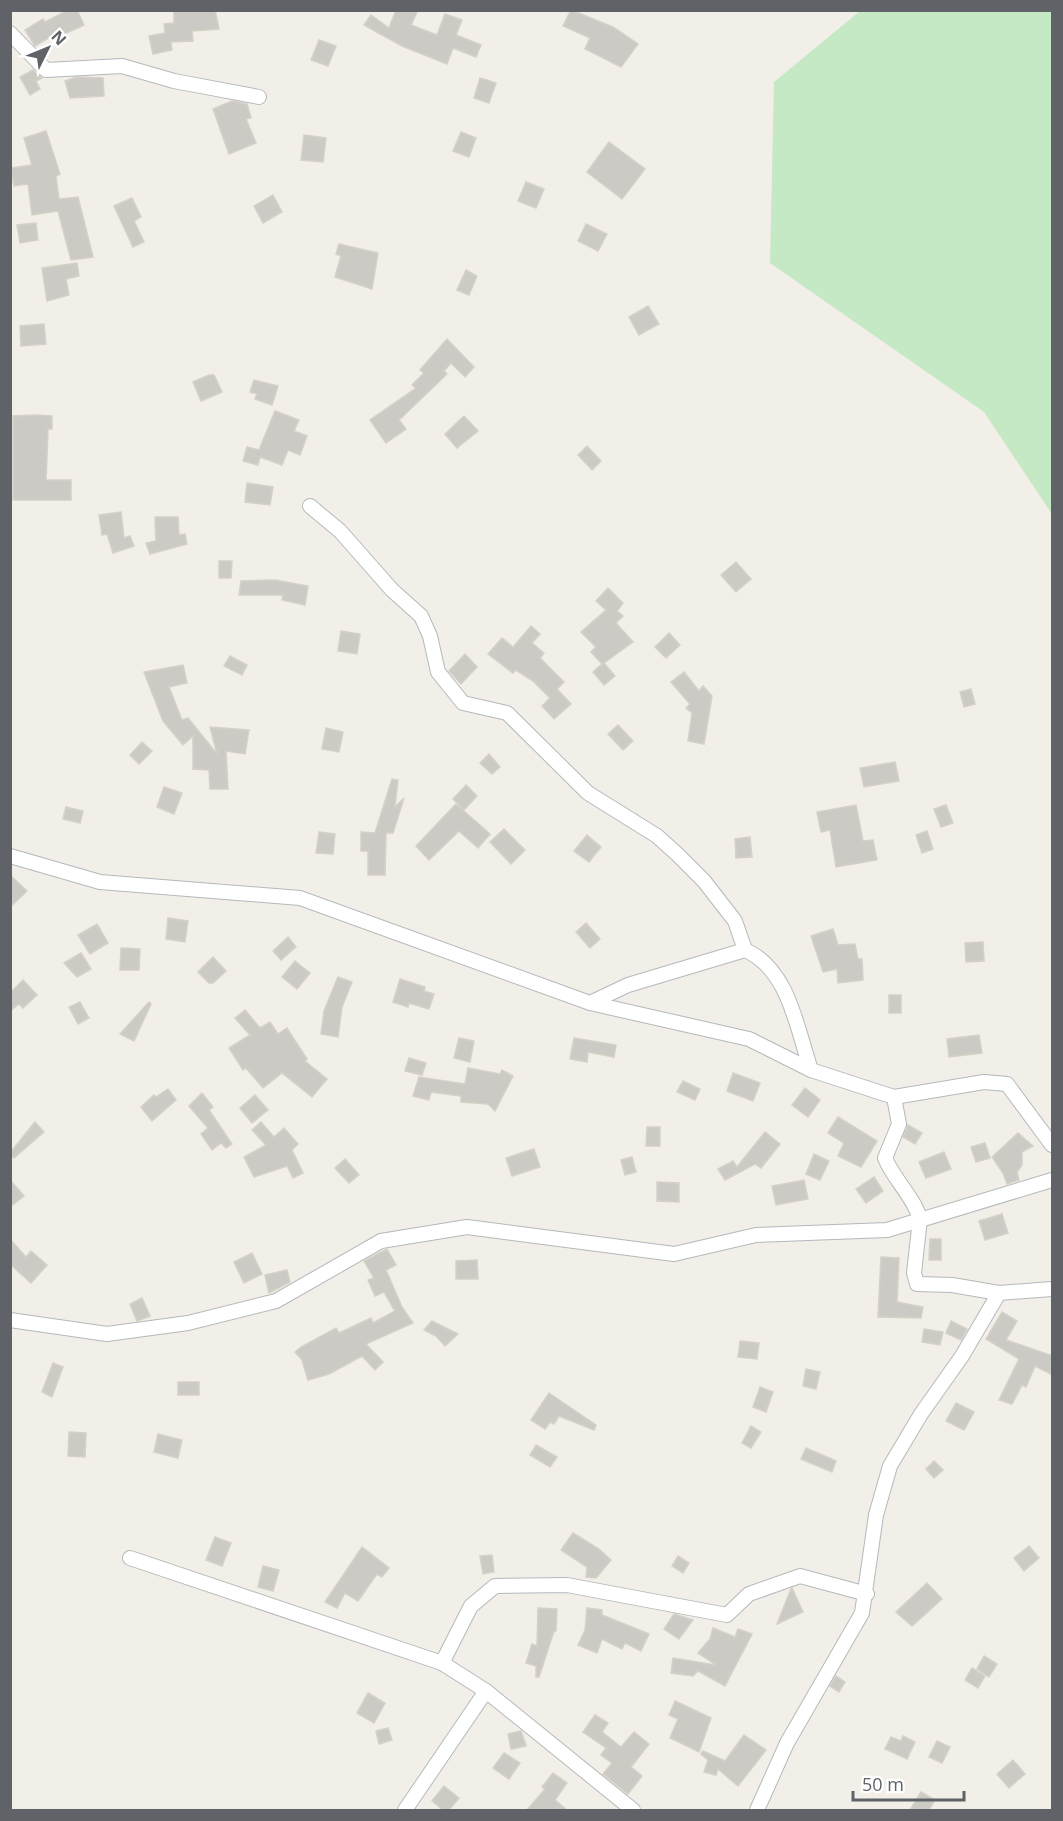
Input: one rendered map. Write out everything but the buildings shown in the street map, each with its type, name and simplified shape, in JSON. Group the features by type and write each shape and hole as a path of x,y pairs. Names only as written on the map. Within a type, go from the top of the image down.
{"street":[{"path":"10,33 46,70 122,66 174,81 259,97"},
{"path":"310,506 340,531 392,590 420,616 430,636 438,672 463,703 507,713 588,793 657,836 704,881 735,921 745,950"},
{"path":"10,856 100,882 300,898 590,1003 749,1039 811,1070 894,1096 984,1082 1006,1084 1053,1145"},
{"path":"590,1003 628,985 745,950 761,957 779,978 811,1070"},
{"path":"894,1096 898,1124 885,1158 890,1170 918,1210 920,1219 914,1273 917,1284 952,1286 999,1293 1053,1289"},
{"path":"10,1320 107,1334 188,1323 276,1302 381,1241 467,1227 674,1254 756,1235 887,1230 1053,1180"},
{"path":"757,1810 787,1743 862,1613 867,1594 876,1515 890,1466 921,1414 962,1356 999,1293"},
{"path":"130,1558 442,1664 486,1691 633,1810"},
{"path":"442,1664 471,1606 495,1586 567,1585 727,1615 749,1594 800,1576 867,1594"},
{"path":"405,1810 486,1691"}],"green space":[{"path":"860,11 1052,11 1052,514 984,412 770,263 774,82"}]}
